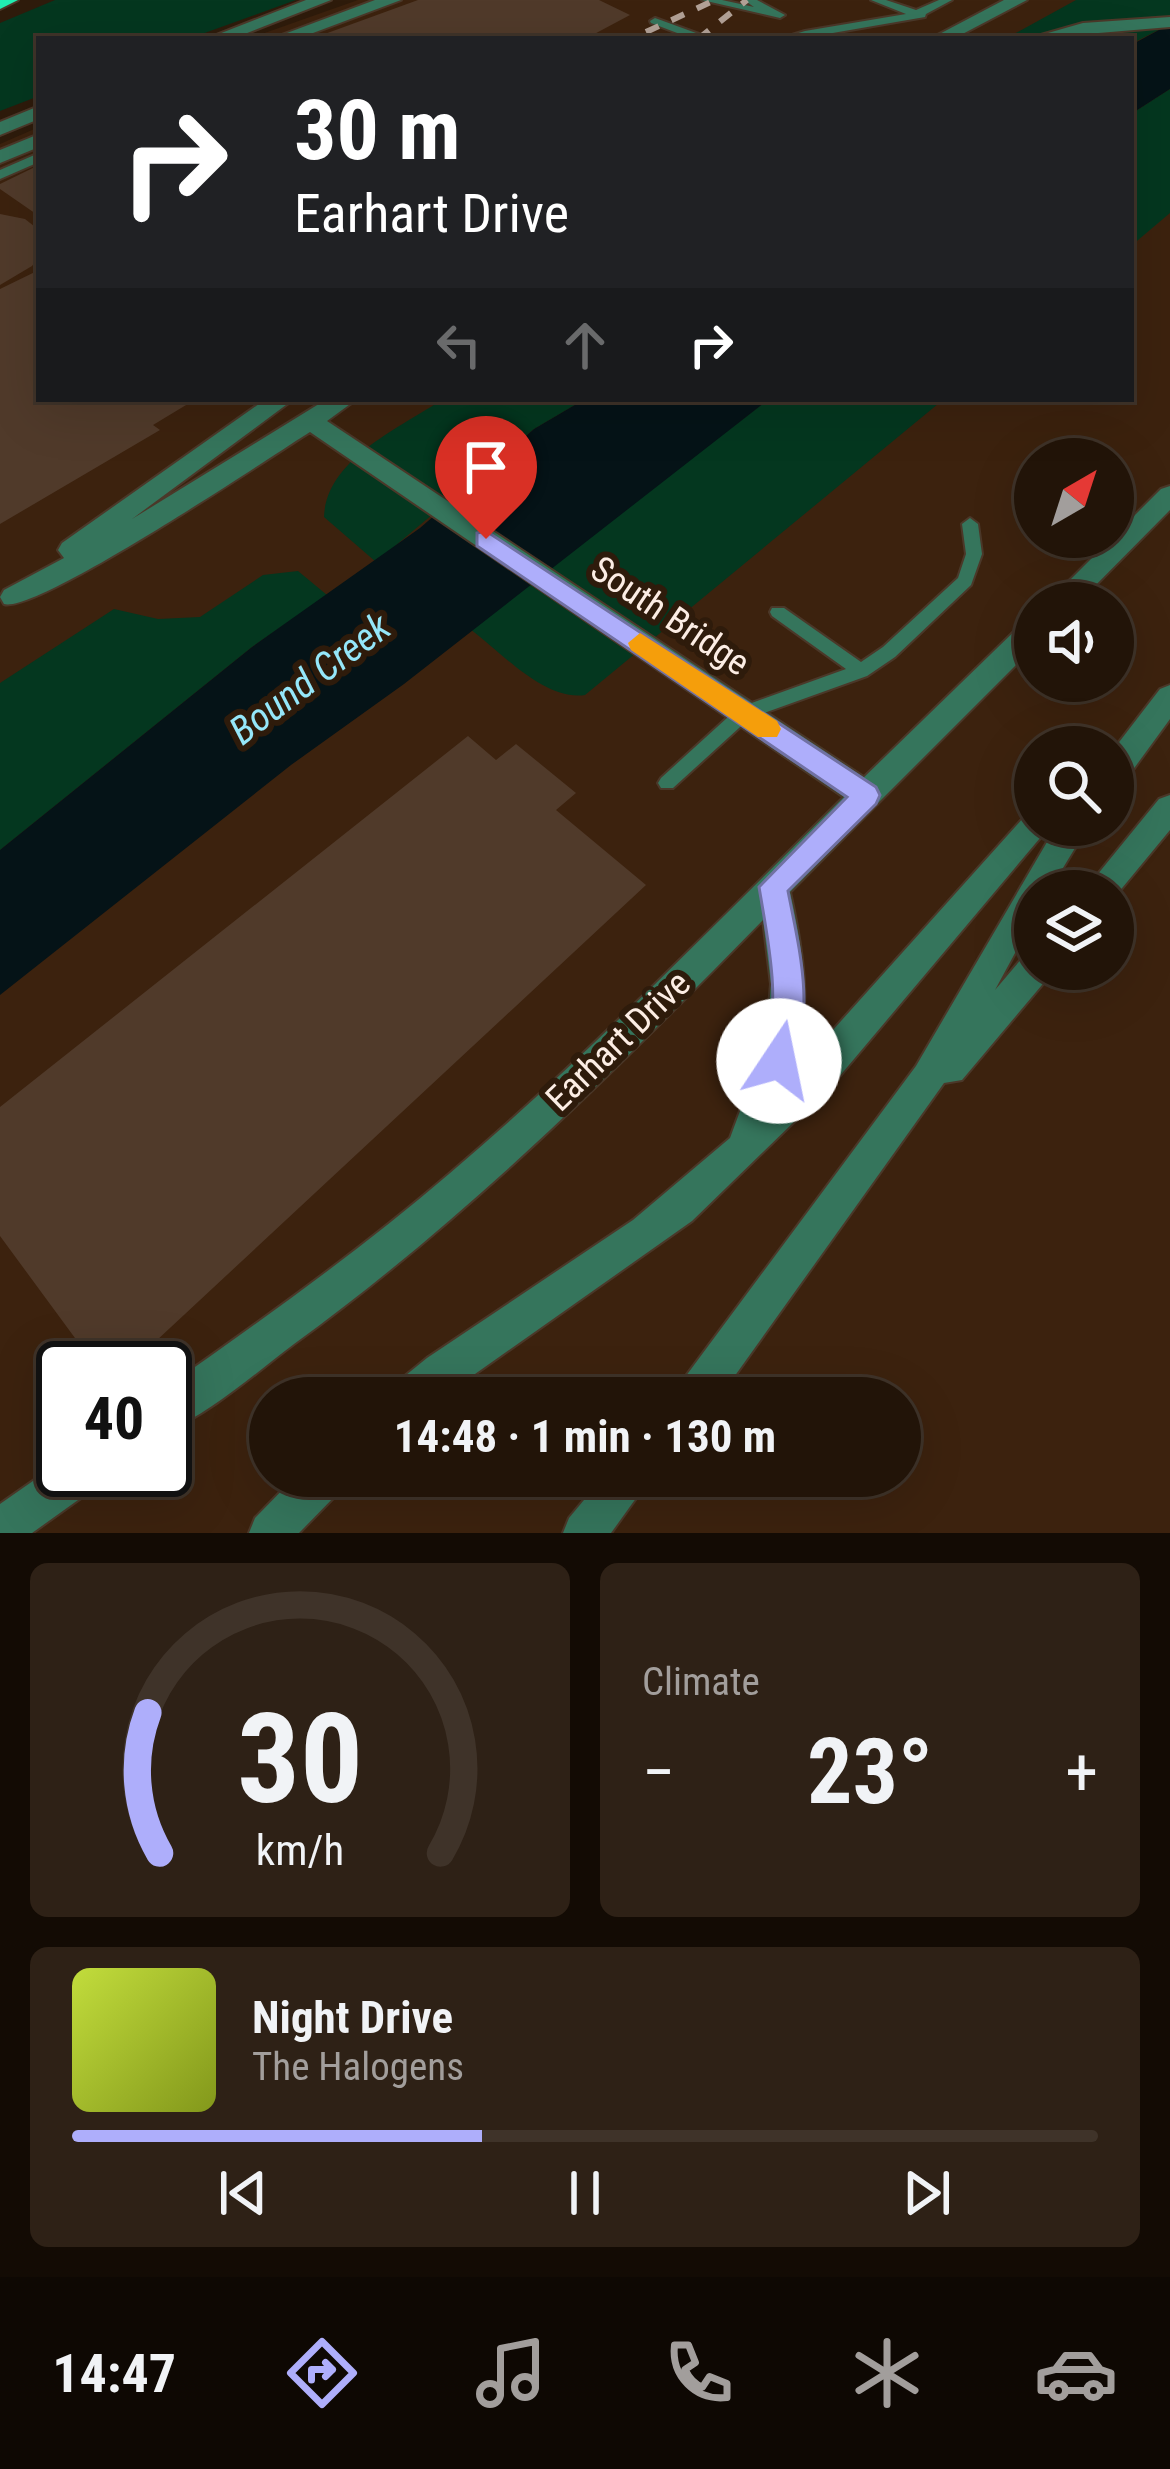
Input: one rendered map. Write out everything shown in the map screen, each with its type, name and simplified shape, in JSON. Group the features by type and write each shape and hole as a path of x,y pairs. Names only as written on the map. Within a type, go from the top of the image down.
{"street":[{"path":"223,36 322,0"},
{"path":"289,36 392,0"},
{"path":"945,36 1018,0"},
{"path":"1049,36 1083,28 1170,22"},
{"path":"0,129 36,113"},
{"path":"0,157 36,141"},
{"path":"7,601 99,527 278,402"},
{"path":"7,601 114,543 340,402"},
{"name":"South Bridge","path":"310,421 866,795"},
{"path":"1082,582 1170,495"},
{"name":"Earhart Drive","path":"192,1392 414,1228 619,1042 1014,649"},
{"path":"1133,726 1170,693"},
{"path":"1134,744 1170,693"},
{"path":"1118,870 1170,808"},
{"path":"436,1377 652,1228 731,1159 846,1041 1018,846"},
{"path":"709,1377 928,1078 1060,846"},
{"path":"731,1159 752,1123 788,1034 788,953 773,887"},
{"path":"730,1377 939,1081 1016,990"},
{"path":"0,1530 46,1497"},
{"path":"270,1533 305,1497"},
{"path":"584,1533 614,1497"},
{"path":"605,1533 635,1497"}],"lane":[{"path":"707,0 780,15"},
{"path":"749,0 821,31"},
{"path":"876,0 921,15"},
{"path":"798,36 878,26 921,15 947,0"},
{"path":"656,21 695,36"},
{"path":"0,175 36,158"},
{"path":"667,783 744,713 861,671 965,580 974,554 970,524"},
{"path":"778,612 861,671"}],"shaded area":[{"path":"358,0 1170,0 1170,1533 0,1533 0,144 36,128 36,402 1134,402 1134,36 256,36"}],"green space":[{"path":"55,0 296,0 196,36 36,36 36,97 0,111 0,23"},
{"path":"1076,0 1170,0 1170,24 1134,42 1134,36 1010,36"},
{"path":"1170,89 1170,213 1134,243 1134,112"},
{"path":"438,402 580,402 534,429 376,562 324,517 337,478 387,434"},
{"path":"765,402 940,402 585,695 570,695 539,683 470,629"},
{"path":"298,571 327,595 252,647 0,850 0,683 114,609 158,619 200,617 263,575"}],"water":[{"path":"1170,24 1170,89 1134,112 1134,43"},
{"name":"Bound Creek","path":"580,402 765,402 0,995 0,850 252,647 420,528 534,429"}],"building":[{"path":"418,0 599,0 630,15 591,36 319,36"},
{"path":"36,166 36,214 0,189 0,184"},
{"path":"0,214 25,219 36,228 36,261 0,285"},
{"path":"36,271 36,402 191,402 153,425 160,430 0,524 0,289"},
{"path":"468,736 496,760 516,744 576,793 556,810 646,885 156,1341 77,1341 0,1236 0,1107"}],"railway":[{"path":"646,32 715,0"},
{"path":"702,36 747,0"}],"slow traffic":[{"path":"640,643 768,729"}],"route":[{"path":"486,539 866,795 773,887 788,953 791,1009 779,1061"}]}
